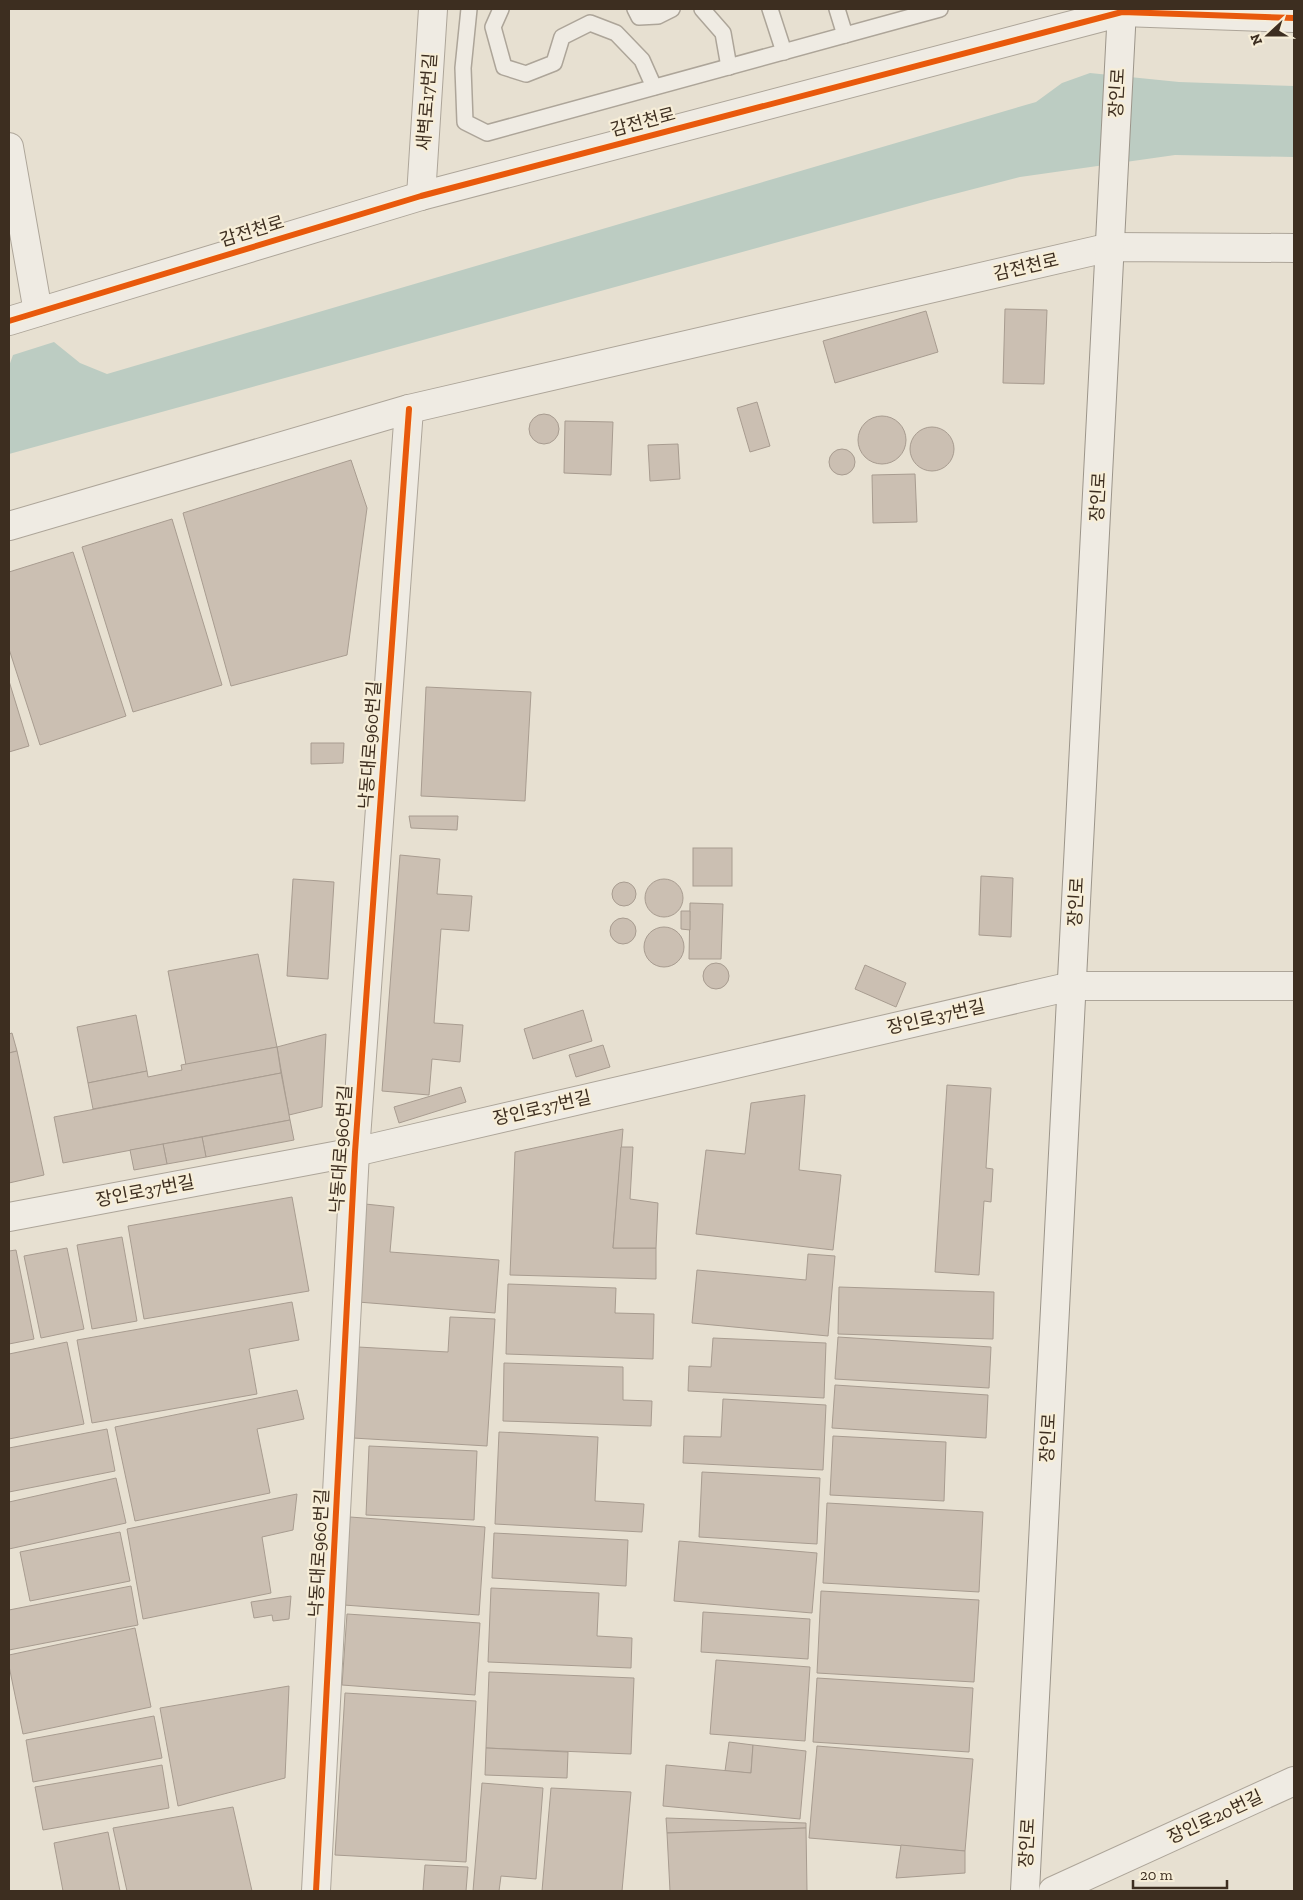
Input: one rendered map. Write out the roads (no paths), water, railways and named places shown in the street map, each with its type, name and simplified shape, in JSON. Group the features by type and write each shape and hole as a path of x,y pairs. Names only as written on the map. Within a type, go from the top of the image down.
{"street":[{"name":"새벽로17번길","path":"421,196 433,9"},
{"name":"감전천로","path":"9,321 421,196 1122,18 1294,18"},
{"name":"장인로","path":"1025,1891 1122,18"},
{"path":"9,147 38,312"},
{"name":"감전천로","path":"9,526 409,409 1111,248 1294,248"},
{"name":"낙동대로960번길","path":"316,1891 355,1152 409,409"},
{"path":"1072,986 1294,986"},
{"name":"장인로37번길","path":"9,1217 355,1152 1072,986"},
{"name":"장인로20번길","path":"1053,1891 1294,1781"}],"lane":[{"path":"469,9 462,68 465,122 487,133 940,9"},
{"path":"501,9 493,27 504,68 526,74 554,63 562,37 590,23 616,33 642,60 654,87"},
{"path":"634,9 638,17 658,16 672,9"},
{"path":"702,9 723,33 729,67"},
{"path":"770,9 784,52"},
{"path":"837,9 845,35"}]}
